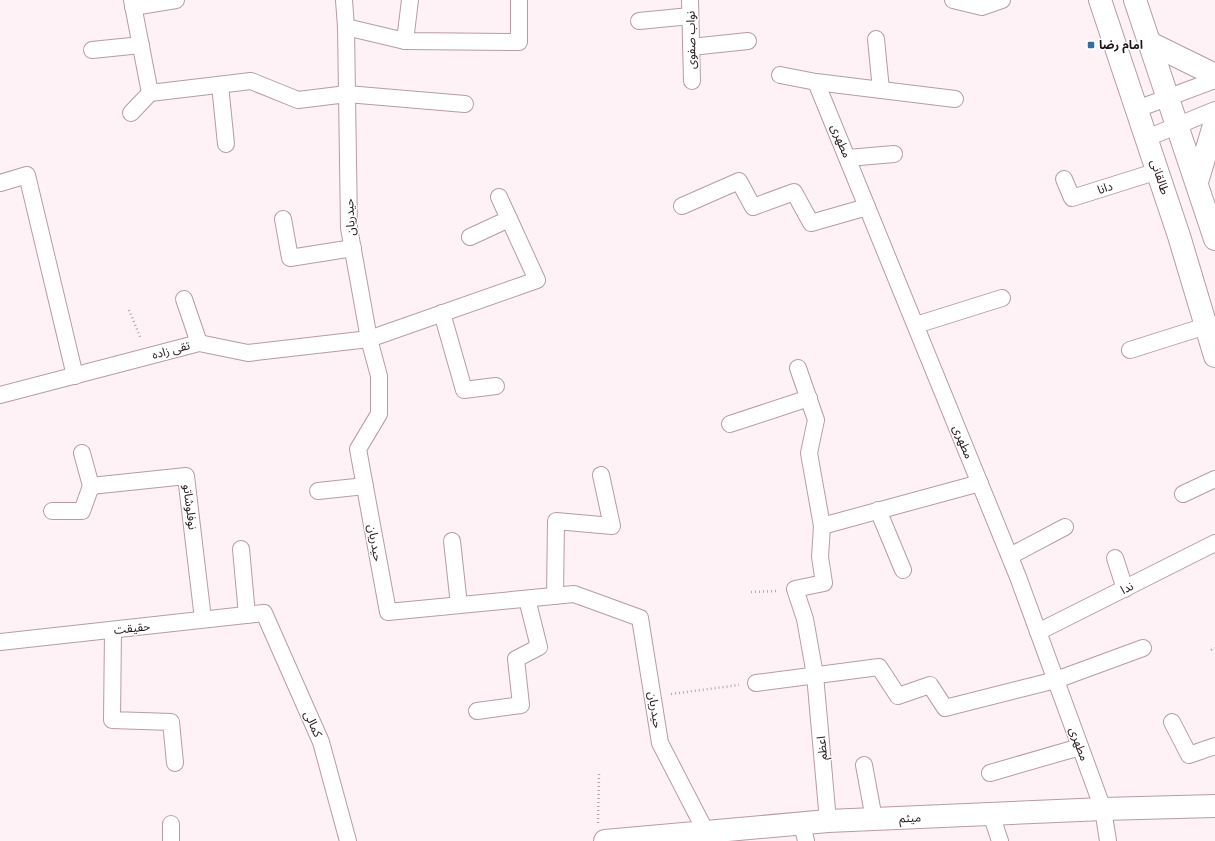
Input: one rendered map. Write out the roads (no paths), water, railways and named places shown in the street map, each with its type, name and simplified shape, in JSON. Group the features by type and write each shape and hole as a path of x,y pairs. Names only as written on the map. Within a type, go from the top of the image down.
{"main road":[{"name":"طالقانی","path":"1100,0 1179,236 1215,356"},
{"path":"1135,0 1215,239"},
{"path":"1150,42 1215,75"},
{"path":"1197,182 1215,122"},
{"name":"میثم","path":"601,833 706,832 753,835 804,832 828,821 1103,809 1215,806"}],"street":[{"path":"150,93 133,4 176,0"},
{"name":"حیدریان","path":"344,0 346,27 350,228 369,338 379,376 379,414 358,449 388,612 574,594 640,618 660,743 706,832"},
{"path":"405,41 410,0"},
{"path":"346,27 405,41 519,42 520,0"},
{"name":"نواب صفوی","path":"690,0 692,81"},
{"path":"953,0 982,7 1002,0"},
{"path":"639,21 690,16"},
{"path":"876,39 881,90"},
{"path":"691,47 748,41"},
{"path":"92,50 141,45"},
{"path":"780,74 816,82 956,99"},
{"path":"1137,109 1215,80"},
{"path":"131,112 150,93 251,81 298,100 347,94 465,104"},
{"name":"مطهری","path":"816,82 1010,556 1103,809 1108,841"},
{"path":"220,85 226,144"},
{"path":"1147,138 1215,110"},
{"path":"848,158 894,154"},
{"name":"دانا","path":"1064,179 1072,198 1158,171"},
{"path":"0,183 27,175 75,376"},
{"path":"682,206 739,181 753,207 794,192 811,224 867,207"},
{"path":"470,237 509,218 499,197"},
{"name":"تقی زاده","path":"0,395 199,343 248,353 369,338 537,280 509,218"},
{"path":"283,219 290,258 353,248"},
{"path":"916,325 1002,298"},
{"path":"184,299 199,343"},
{"path":"442,313 464,390 496,386"},
{"path":"1130,350 1206,326"},
{"path":"798,368 816,420 809,453 822,526 980,483"},
{"path":"730,424 808,398"},
{"path":"52,511 82,511 91,486 82,453"},
{"path":"555,596 556,521 612,526 601,475"},
{"name":"نوفلوشاتو","path":"91,486 186,476 203,620"},
{"path":"1183,494 1215,479"},
{"path":"318,491 365,486"},
{"path":"878,510 903,570"},
{"name":"اعظم","path":"822,526 820,557 824,583 795,590 806,619 815,676 828,821"},
{"path":"1010,556 1065,527"},
{"path":"452,541 459,605"},
{"name":"ندا","path":"1038,632 1215,543"},
{"path":"241,549 246,615"},
{"path":"1115,558 1125,589"},
{"path":"477,711 521,705 516,659 540,647 527,599"},
{"name":"حقیقت","path":"0,642 264,613"},
{"name":"کمالی","path":"264,613 321,742 348,841"},
{"path":"113,630 112,720 171,722 175,763"},
{"path":"756,684 879,667 898,696 930,685 945,708 1056,680 1143,648"},
{"path":"1172,722 1189,755 1215,746"},
{"path":"990,773 1080,747"},
{"path":"864,765 874,820"},
{"path":"991,814 1000,841"},
{"path":"171,824 171,841"}],"place":[{"name":"امام رضا","path":"1091,45"}]}
